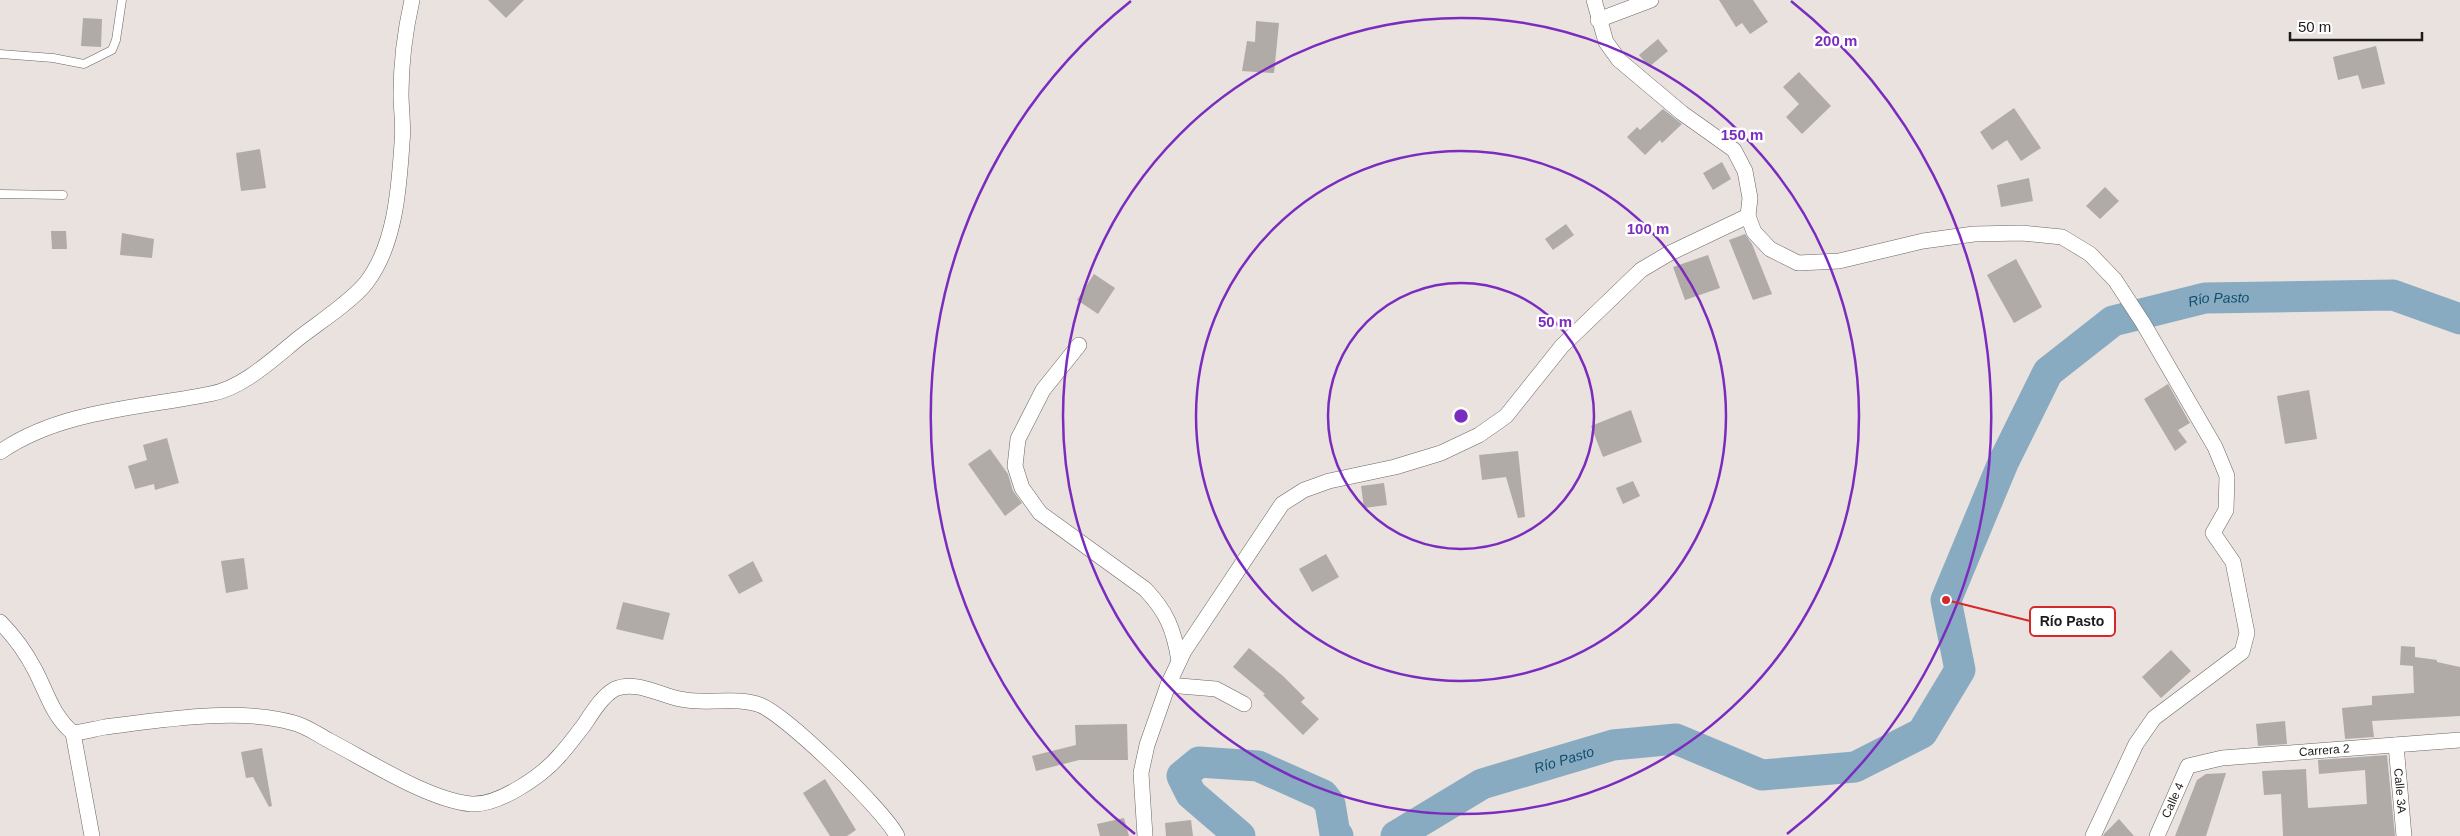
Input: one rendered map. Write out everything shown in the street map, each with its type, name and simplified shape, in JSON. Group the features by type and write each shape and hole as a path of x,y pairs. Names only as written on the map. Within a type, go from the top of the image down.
{"street":[{"path":"0,452 43,430 77,420 123,407 212,394 240,382 283,351 365,285 381,261 394,211 403,141 401,93 404,36 412,0"},
{"path":"1594,0 1598,20 1606,42 1619,60 1682,113 1734,150 1745,171 1750,198 1748,216 1754,232 1770,249 1798,263 1839,261 1923,241 1974,234 2022,233 2062,237 2090,254 2115,280 2144,323 2215,447 2227,476 2226,510 2213,533 2233,562 2247,633 2242,652 2154,718 2136,744 2094,836"},
{"path":"1598,20 1651,0"},
{"path":"1145,836 1141,773 1147,745 1168,685 1205,619 1282,504 1304,490 1329,481 1404,464 1441,452 1479,435 1506,416 1562,346 1642,270 1668,254 1748,216"},
{"path":"1079,345 1043,390 1018,439 1015,466 1022,488 1040,513 1145,588 1160,604 1174,632 1180,661"},
{"path":"0,622 17,639 36,672 60,723 73,733 92,836"},
{"path":"1168,685 1216,689 1244,704"},
{"path":"73,733 232,714 273,717 297,724 411,783 449,799 472,804 494,800 529,782 559,756 603,700 615,689 632,686 682,700 738,702 761,705 789,726 845,776 877,808 897,836"},
{"name":"Carrera 2","path":"2188,766 2222,758 2460,740"},
{"name":"Calle 3A","path":"2396,745 2404,836"},
{"name":"Calle 4","path":"2157,836 2188,766"}],"lane":[{"path":"0,54 53,58 84,64 112,50 116,40 121,1"},
{"path":"0,194 62,195"}],"building":[{"path":"488,0 524,0 506,18"},
{"path":"1719,0 1753,0 1768,22 1750,34 1742,23 1736,27"},
{"path":"83,18 102,19 101,47 81,46"},
{"path":"1256,21 1279,23 1274,73 1242,71 1247,41 1255,42"},
{"path":"1658,39 1668,51 1649,67 1639,55"},
{"path":"2376,46 2385,84 2362,89 2358,75 2338,80 2333,57"},
{"path":"1799,72 1831,106 1802,134 1786,117 1799,104 1783,87"},
{"path":"2014,108 2041,148 2021,161 2007,140 1992,150 1980,132"},
{"path":"1663,109 1682,124 1662,143 1660,140 1645,155 1627,137 1637,127 1640,130"},
{"path":"260,149 266,188 241,191 236,153"},
{"path":"1722,162 1731,179 1713,190 1703,173"},
{"path":"2029,178 2033,201 2001,207 1997,185"},
{"path":"2105,187 2119,201 2100,219 2086,206"},
{"path":"1566,224 1574,235 1553,250 1545,239"},
{"path":"51,231 66,231 67,249 52,249"},
{"path":"122,233 154,239 152,258 120,255"},
{"path":"1745,234 1752,244 1772,294 1753,300 1729,240"},
{"path":"1708,255 1720,288 1685,300 1673,267"},
{"path":"2016,259 2042,307 2014,323 1987,275"},
{"path":"1094,274 1115,288 1098,314 1077,300"},
{"path":"2168,384 2190,423 2178,430 2187,442 2175,451 2144,399"},
{"path":"2309,390 2317,439 2285,444 2277,396"},
{"path":"1631,410 1642,442 1603,457 1591,426"},
{"path":"167,438 179,483 155,490 154,484 135,489 128,466 147,460 143,445"},
{"path":"990,449 1008,474 1013,491 1022,503 1005,516 968,464"},
{"path":"1518,451 1525,517 1518,518 1506,477 1482,480 1479,455"},
{"path":"1633,481 1640,496 1623,504 1616,488"},
{"path":"1384,483 1387,505 1364,508 1361,486"},
{"path":"1326,554 1339,577 1312,592 1299,569"},
{"path":"244,558 248,589 226,593 221,561"},
{"path":"753,561 763,581 739,594 728,575"},
{"path":"623,602 670,613 663,640 616,629"},
{"path":"2401,646 2415,647 2415,657 2437,660 2437,662 2460,667 2460,716 2372,721 2374,737 2345,739 2342,708 2372,705 2372,696 2414,693 2413,666 2400,665"},
{"path":"1249,648 1283,676 1305,698 1301,702 1319,719 1303,735 1263,695 1265,694 1233,667"},
{"path":"2171,650 2191,671 2161,698 2142,677"},
{"path":"2285,721 2287,744 2258,746 2256,724"},
{"path":"1127,724 1128,760 1079,760 1036,771 1032,756 1076,745 1075,725"},
{"path":"262,748 272,806 269,807 253,777 246,778 241,752"},
{"path":"2387,755 2395,836 2283,836 2281,794 2264,795 2262,771 2306,769 2308,808 2367,804 2365,770 2319,774 2318,760"},
{"path":"2226,773 2206,836 2175,836 2197,780 2206,774"},
{"path":"825,779 856,830 847,836 830,836 803,793"},
{"path":"1124,818 1129,836 1100,836 1097,824"},
{"path":"2119,819 2134,836 2103,836 2104,834"},
{"path":"1191,820 1193,836 1166,836 1165,823"}],"waterway":[{"name":"Río Pasto","path":"1396,836 1482,784 1613,745 1676,739 1762,775 1855,767 1922,733 1960,670 1946,600 2003,463 2048,372 2113,321 2205,298 2393,295 2460,319"},
{"name":"Río Pasto","path":"1240,836 1191,794 1182,776 1199,762 1258,766 1323,795 1330,804 1335,834 1338,836"}],"place":[{"name":"Río Pasto","path":"1946,600"}]}
